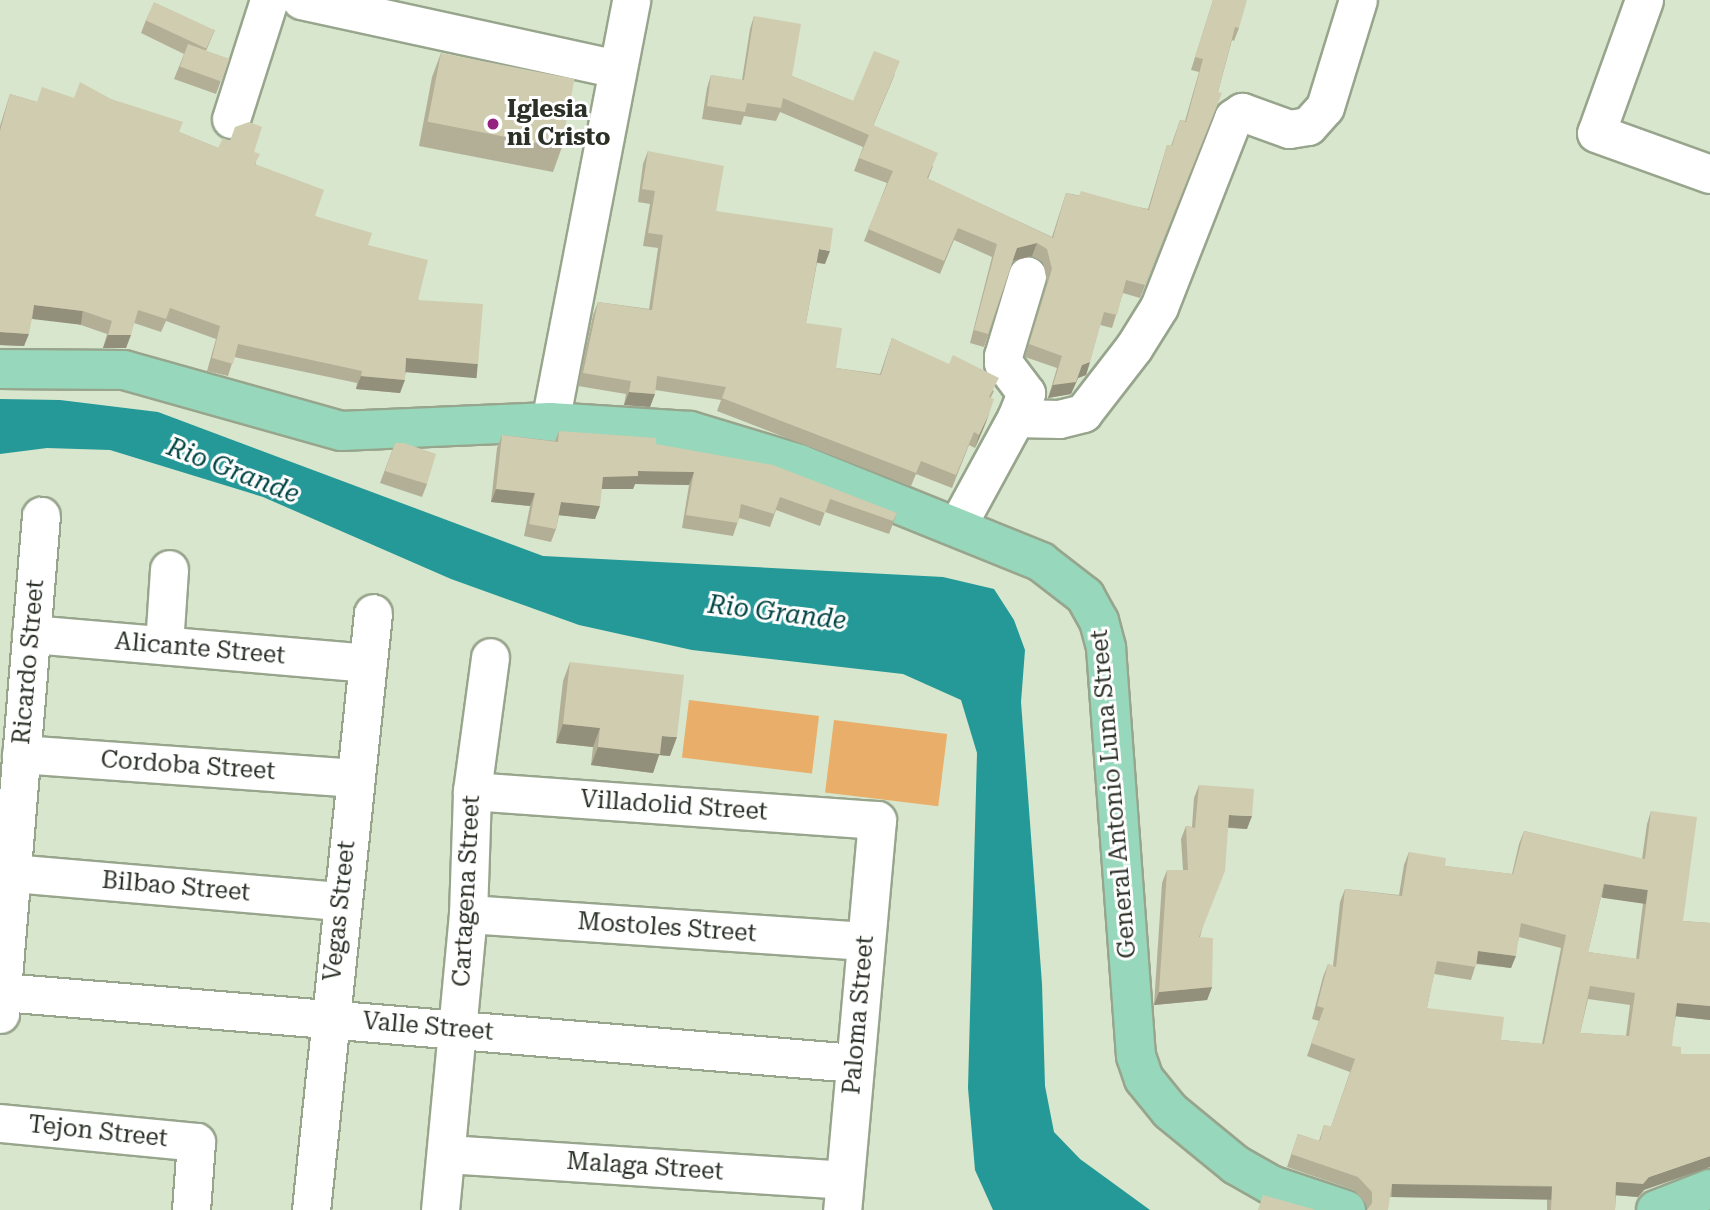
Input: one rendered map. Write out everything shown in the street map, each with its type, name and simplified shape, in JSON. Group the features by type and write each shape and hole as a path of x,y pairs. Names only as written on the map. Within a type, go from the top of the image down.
{"main road":[{"name":"General Antonio Luna Street","path":"0,369 124,370 341,431 550,422 651,425 729,440 957,526 1049,567 1085,596 1099,621 1106,648 1136,1056 1154,1097 1236,1165 1271,1185 1346,1210"},
{"path":"1656,1210 1710,1189"}],"street":[{"path":"231,119 269,0"},
{"path":"301,0 617,69"},
{"path":"550,422 631,0"},
{"path":"1016,418 1059,419 1083,413 1159,307 1227,126 1242,112 1289,129 1308,126 1325,107 1358,0"},
{"path":"1644,0 1596,133 1710,174"},
{"path":"957,526 1016,418 1026,393 1003,363 1003,356 1027,276"},
{"name":"Ricardo Street","path":"1,1004 41,516"},
{"path":"164,645 169,569"},
{"name":"Vegas Street","path":"311,1210 328,1019 373,613"},
{"name":"Alicante Street","path":"31,634 368,663"},
{"name":"Cartagena Street","path":"440,1210 468,914 472,791 490,657"},
{"name":"Cordoba Street","path":"21,754 355,778"},
{"name":"Villadolid Street","path":"472,791 877,820"},
{"name":"Paloma Street","path":"843,1195 877,820"},
{"name":"Bilbao Street","path":"12,873 341,901"},
{"name":"Mostoles Street","path":"468,914 865,941"},
{"name":"Valle Street","path":"1,1004 328,1019 855,1063"},
{"name":"Tejon Street","path":"0,1123 196,1142 191,1210"},
{"name":"Malaga Street","path":"446,1154 843,1195"}],"shaded area":[{"path":"689,700 819,716 812,774 682,758"},
{"path":"834,720 947,734 938,806 825,792"}],"water":[{"name":"Rio Grande","path":"0,399 60,400 158,412 543,556 943,577 994,589 1014,620 1025,650 1021,702 1042,984 1045,1086 1054,1132 1080,1159 1150,1210 993,1210 975,1170 968,1088 977,753 961,700 903,674 692,650 579,625 451,579 263,497 110,450 47,448 0,454"}],"building":[{"path":"1213,0 1247,0 1239,28 1235,27 1218,92 1222,93 1145,285 1126,280 1117,315 1104,312 1090,362 1082,365 1076,382 1053,385 1062,356 1029,344 1052,269 1047,249 1037,243 1017,248 988,334 974,330 997,244 958,228 944,261 868,229 893,171 859,158 869,135 783,98 781,108 747,103 745,112 707,106 711,75 744,80 754,16 801,24 792,76 853,101 874,51 900,61 873,125 938,153 927,178 1053,238 1066,193 1079,196 1081,191 1149,210 1167,145 1172,146 1180,120 1186,122 1203,59 1195,57"},
{"path":"154,2 215,30 206,48 146,20"},
{"path":"188,44 229,59 221,82 180,67"},
{"name":"Iglesia ni Cristo","path":"441,53 575,79 561,148 428,122"},
{"path":"80,82 111,99 183,122 179,132 218,148 223,138 230,141 235,127 249,122 262,127 254,152 260,154 255,164 324,190 315,216 372,233 368,245 428,260 418,300 483,304 478,364 406,358 405,380 361,376 362,371 238,344 233,364 212,358 220,326 170,308 166,319 138,310 131,335 108,335 112,321 83,311 34,305 29,334 0,332 0,131 10,94 37,102 42,87 74,98"},
{"path":"648,151 724,166 716,211 833,228 830,251 819,249 806,323 842,328 836,368 881,375 892,338 949,364 953,355 999,378 989,397 994,399 989,414 979,435 974,432 956,475 921,461 916,473 722,398 726,387 657,376 655,394 629,392 631,381 583,373 598,302 652,310 663,235 648,233 655,191 642,189"},
{"path":"559,431 656,438 656,444 773,465 897,513 893,521 830,499 825,513 780,497 774,514 741,504 738,523 686,515 694,472 638,471 638,476 603,477 600,506 561,502 556,529 529,524 535,493 496,489 502,435 558,442"},
{"path":"395,443 404,443 436,454 427,484 385,471"},
{"path":"570,662 684,675 677,737 662,736 660,754 598,747 600,728 563,724"},
{"path":"1199,785 1254,789 1252,816 1229,815 1225,871 1199,937 1213,938 1212,987 1159,992 1167,870 1188,870 1186,826 1195,828"},
{"path":"1651,811 1697,817 1683,921 1710,923 1710,1006 1677,1003 1672,1046 1681,1047 1681,1054 1710,1054 1710,1156 1649,1177 1643,1184 1616,1182 1615,1210 1551,1210 1552,1186 1392,1184 1388,1210 1367,1210 1372,1203 1372,1192 1358,1177 1291,1154 1298,1134 1320,1141 1324,1125 1331,1127 1355,1059 1311,1043 1324,1008 1317,1006 1328,964 1336,967 1345,889 1402,896 1409,852 1446,858 1445,866 1513,874 1524,831 1645,859","holes":["1604,884 1648,890 1639,959 1588,952","1521,923 1566,935 1544,1044 1501,1040 1504,1017 1427,1008 1437,961 1476,967 1478,951 1516,956","1590,986 1635,993 1629,1036 1580,1033"]},
{"path":"1263,1195 1316,1210 1258,1210"}],"place":[{"name":"Iglesia ni Cristo","path":"493,124"}]}
